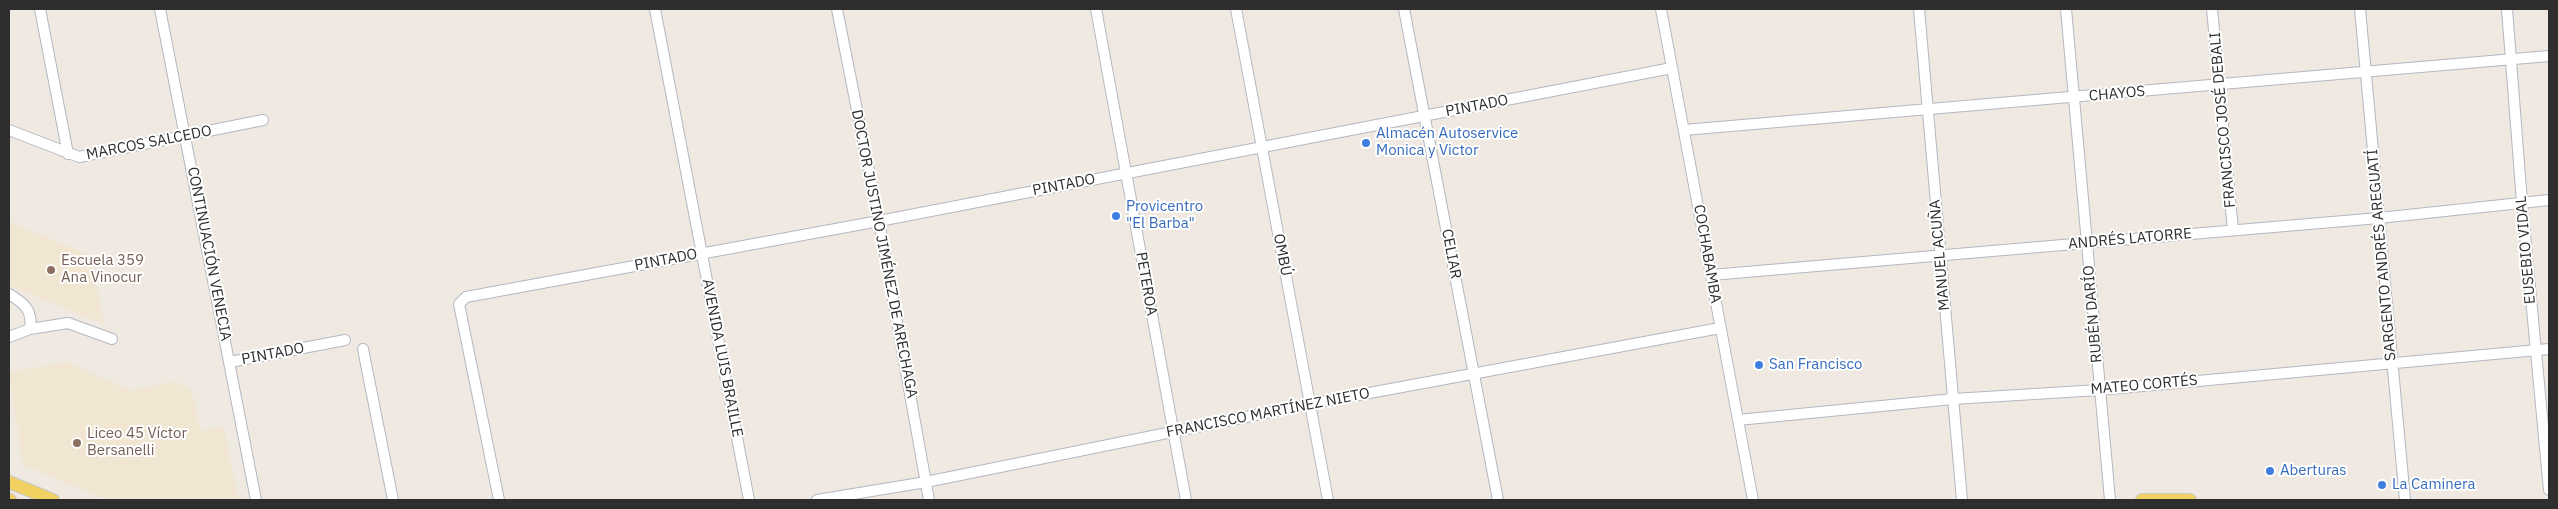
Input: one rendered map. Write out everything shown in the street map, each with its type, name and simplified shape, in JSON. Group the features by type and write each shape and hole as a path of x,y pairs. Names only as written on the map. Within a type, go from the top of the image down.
{"main road":[{"path":"9,482 53,500"},
{"path":"2142,500 2190,500"}],"street":[{"path":"40,9 68,154"},
{"name":"CONTINUACIÓN VENECIA","path":"160,9 256,500"},
{"name":"AVENIDA LUIS BRAILLE","path":"655,9 749,500"},
{"name":"DOCTOR JUSTINO JIMÉNEZ DE ARECHAGA","path":"837,9 879,221 930,500"},
{"name":"PETEROA","path":"1096,9 1186,500"},
{"name":"OMBÚ","path":"1236,9 1328,500"},
{"name":"CELIAR","path":"1404,9 1498,500"},
{"name":"COCHABAMBA","path":"1661,9 1753,500"},
{"name":"MANUEL ACUÑA","path":"1919,9 1962,500"},
{"name":"RUBÉN DARÍO","path":"2066,9 2110,500"},
{"name":"FRANCISCO JOSÉ DEBALI","path":"2212,9 2233,230"},
{"name":"SARGENTO ANDRÉS AREGUATÍ","path":"2360,9 2405,500"},
{"name":"EUSEBIO VIDAL","path":"2507,9 2522,202 2549,490"},
{"name":"CHAYOS","path":"1684,130 2549,56"},
{"name":"PINTADO","path":"499,500 459,304 466,297 879,221 1672,68"},
{"name":"MARCOS SALCEDO","path":"9,130 79,157 263,120"},
{"name":"ANDRÉS LATORRE","path":"1711,275 2379,218 2549,200"},
{"path":"9,294 24,303 31,317 30,328"},
{"path":"9,337 30,328 68,323 112,339"},
{"name":"FRANCISCO MARTÍNEZ NIETO","path":"817,500 926,482 1310,404 1720,328"},
{"name":"PINTADO","path":"230,362 345,340"},
{"name":"MATEO CORTÉS","path":"1738,420 1952,399 2099,390 2549,348"},
{"path":"363,349 393,500"}],"shaded area":[{"name":"Escuela 359 Ana Vinocur","path":"9,222 89,255 105,325 9,285"},
{"path":"67,362 131,391 176,381 192,392 201,431 224,427 238,500 108,500 23,465 9,372"}],"place":[{"name":"Almacén Autoservice Monica y Victor","path":"1366,143"},
{"name":"Provicentro \"El Barba\"","path":"1116,216"},
{"name":"Escuela 359 Ana Vinocur","path":"51,270"},
{"name":"San Francisco","path":"1759,365"},
{"name":"Liceo 45 Víctor Bersanelli","path":"77,443"},
{"name":"Aberturas","path":"2270,471"},
{"name":"La Caminera","path":"2382,485"}]}
